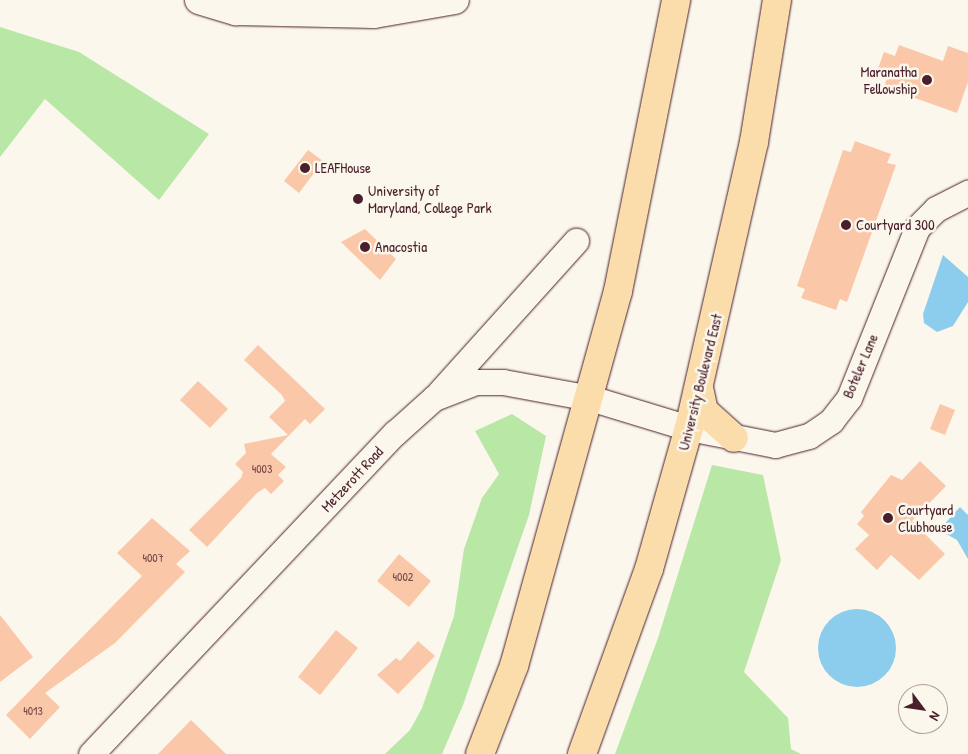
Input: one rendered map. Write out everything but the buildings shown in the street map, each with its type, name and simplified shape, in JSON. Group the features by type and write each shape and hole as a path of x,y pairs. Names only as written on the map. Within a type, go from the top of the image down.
{"main road":[{"path":"480,754 514,666 590,398 618,291 676,0"},
{"name":"University Boulevard East","path":"582,754 649,569 689,428 754,142 777,0"},
{"path":"699,388 704,411 734,438"}],"street":[{"path":"199,0 236,10 374,14 455,0"},
{"name":"Boteler Lane","path":"689,428 774,445 809,436 831,421 849,398 917,228 936,209 968,193"},
{"path":"434,398 576,241"},
{"name":"Metzerott Road","path":"92,754 394,433 434,398 490,381 590,398 689,428"}],"green space":[{"path":"0,27 79,52 209,134 159,200 45,99 0,157"},
{"path":"512,414 546,436 529,515 463,705 442,754 385,754 410,730 422,708 454,616 464,549 482,498 499,474 475,431"},
{"path":"712,465 763,475 781,560 744,672 788,718 791,749 801,754 615,754 658,638"}],"water":[{"path":"943,255 968,277 968,302 953,326 937,332 924,323 923,314"},
{"path":"960,507 968,515 968,559 957,540 939,530"},
{"path":"857,609 872,612 885,620 893,633 896,648 893,663 885,676 872,684 857,687 842,684 829,676 821,663 818,648 821,633 829,620 842,612"}],"place":[{"name":"Maranatha Fellowship","path":"927,80"},
{"name":"LEAFHouse","path":"305,168"},
{"name":"University of Maryland, College Park","path":"358,199"},
{"name":"Courtyard 300","path":"846,225"},
{"name":"Anacostia","path":"365,247"},
{"name":"Courtyard Clubhouse","path":"888,518"}]}
